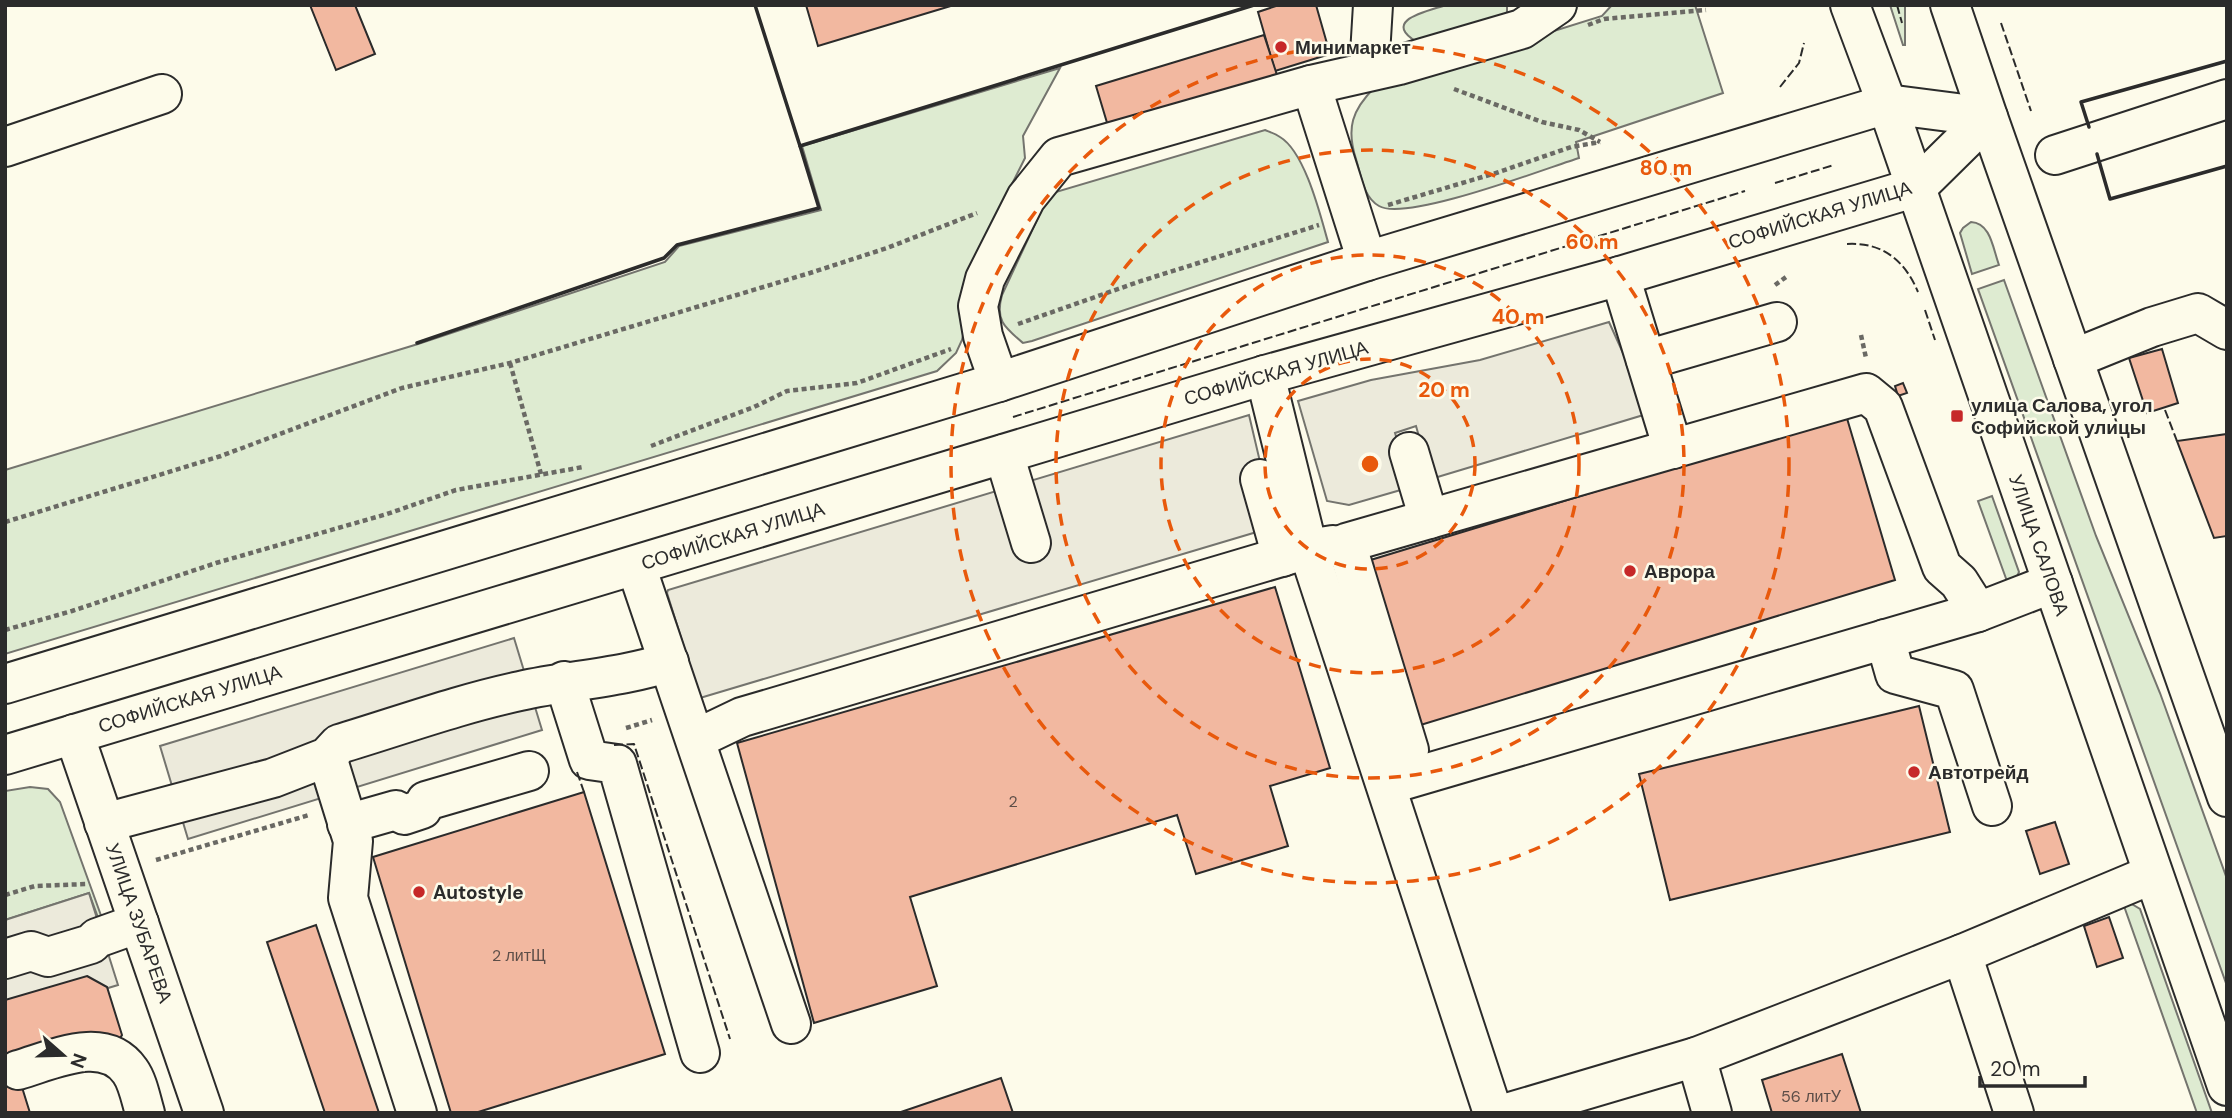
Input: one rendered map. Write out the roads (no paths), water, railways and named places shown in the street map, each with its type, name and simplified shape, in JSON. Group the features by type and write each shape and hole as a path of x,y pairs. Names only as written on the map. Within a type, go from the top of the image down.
{"main road":[{"path":"1373,5 1384,68"},
{"name":"УЛИЦА САЛОВА","path":"1850,5 1917,187 2227,1086"},
{"path":"1950,5 2227,797"},
{"path":"999,382 983,336 978,306 985,279 1026,198 1059,157 1311,85 1384,68 1568,17"},
{"path":"1311,85 1367,261"},
{"path":"5,147 162,94"},
{"path":"2055,155 2227,99"},
{"path":"5,684 999,382 1367,261 1887,104 1988,117"},
{"name":"СОФИЙСКАЯ УЛИЦА","path":"5,755 1265,375 1620,276 1917,187 1988,117"},
{"path":"1620,276 1673,449"},
{"path":"2073,359 2152,327 2198,313 2227,330"},
{"path":"1646,360 1777,322"},
{"path":"1265,375 1295,553"},
{"path":"696,739 742,717 1295,553 1346,543 1866,393 1883,407 1942,567 1959,582 1978,612"},
{"path":"1409,452 1429,519"},
{"path":"1004,454 1031,543"},
{"path":"1260,479 1295,553 1387,785 1493,1113"},
{"path":"1346,543 1409,750"},
{"path":"635,566 792,1024"},
{"path":"1387,785 1978,612 2053,583"},
{"path":"1885,639 1895,674 1954,690 1992,806"},
{"path":"104,823 273,778 327,757 339,744 515,692 564,681 645,670 669,662"},
{"path":"564,681 589,760 617,764 700,1053"},
{"name":"УЛИЦА ЗУБАРЕВА","path":"74,734 204,1113"},
{"path":"327,757 353,841 348,898 417,1113"},
{"path":"347,824 396,810 404,814 422,809 426,801 529,771"},
{"path":"1507,1113 1696,1057 1962,954 2153,874"},
{"path":"5,959 31,951 48,957 91,944 97,938 139,923"},
{"path":"1962,954 2014,1113"},
{"path":"18,1070 92,1050 111,1054 130,1071 145,1113"},
{"path":"1696,1057 1713,1113"}],"place":[{"name":"Минимаркет","path":"1281,47"},
{"name":"улица Салова, угол Софийской улицы","path":"1957,416"},
{"name":"Аврора","path":"1630,571"},
{"name":"Автотрейд","path":"1914,772"},
{"name":"Autostyle","path":"419,892"}]}
